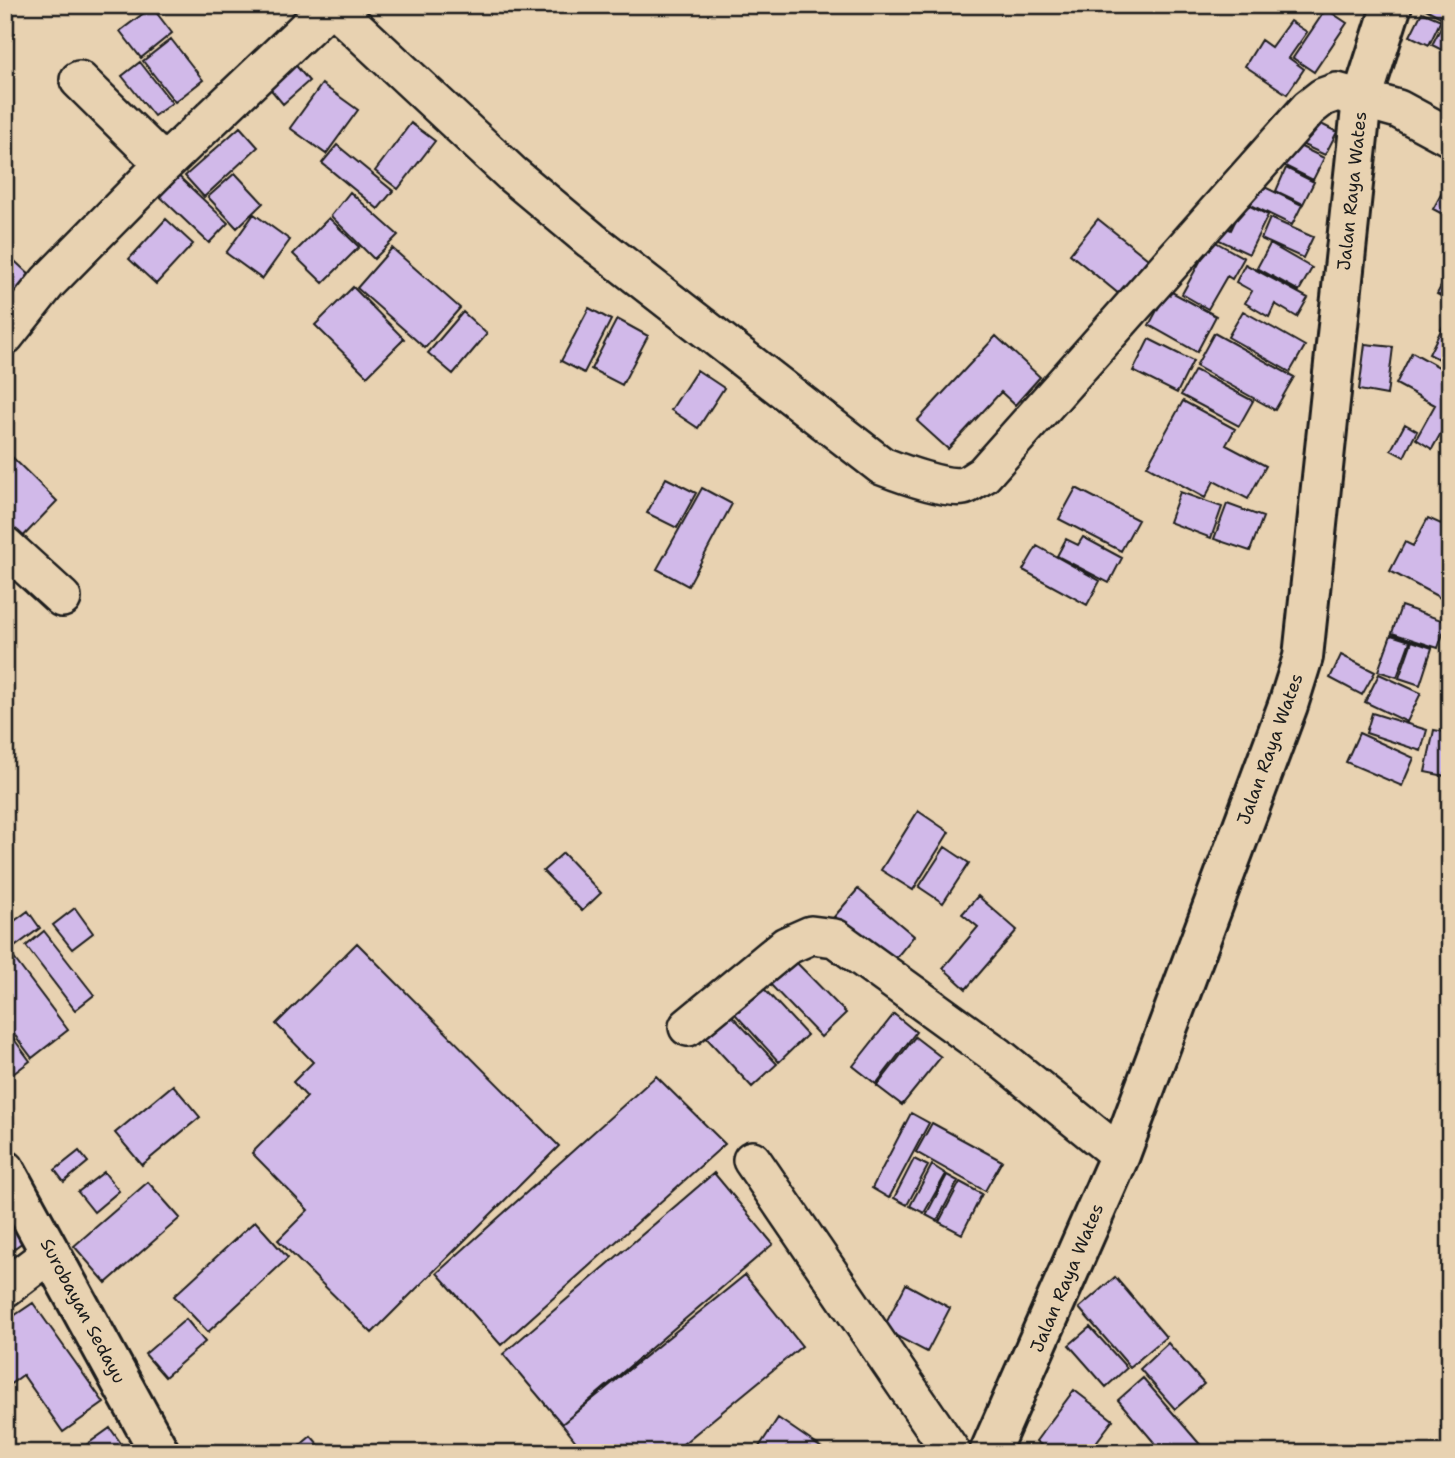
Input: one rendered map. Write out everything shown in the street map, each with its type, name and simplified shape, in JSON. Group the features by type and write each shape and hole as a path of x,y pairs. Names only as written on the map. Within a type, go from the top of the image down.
{"main road":[{"name":"Jalan Raya Wates","path":"989,1453 1120,1156 1288,705 1303,657 1362,99 1392,5"},
{"name":"Surobayan Sedayu","path":"5,1170 160,1453"}],"street":[{"path":"5,336 48,282 164,164 331,5 513,175 602,248 882,466 927,481 964,486 983,475 1309,108 1323,97 1337,92 1398,108 1450,137"},
{"path":"79,80 164,164"},
{"path":"5,547 62,598"},
{"path":"688,1027 786,946 811,934 835,938 998,1056 1120,1156"},
{"path":"752,1160 951,1453"},
{"path":"5,1288 51,1252"}],"building":[{"path":"1450,5 1450,22 1422,7"},
{"path":"152,7 172,33 141,58 120,31"},
{"path":"1326,9 1347,23 1314,72 1293,58"},
{"path":"1422,12 1441,20 1429,45 1410,36"},
{"path":"1290,21 1307,32 1289,58 1304,69 1287,94 1245,66 1261,40 1271,47"},
{"path":"1443,23 1450,26 1450,54 1432,45"},
{"path":"171,39 203,80 175,102 143,61"},
{"path":"140,62 172,103 154,116 122,76"},
{"path":"293,62 309,81 283,104 267,85"},
{"path":"322,84 358,110 326,154 290,128"},
{"path":"1311,119 1337,132 1325,155 1299,143"},
{"path":"411,123 435,141 398,189 375,171"},
{"path":"240,127 258,147 204,197 185,176"},
{"path":"1293,143 1324,158 1313,180 1283,165"},
{"path":"337,145 393,191 378,209 322,163"},
{"path":"170,168 228,223 209,243 151,188"},
{"path":"1286,168 1314,182 1303,204 1276,191"},
{"path":"235,173 263,203 237,228 208,197"},
{"path":"1450,178 1450,218 1433,209"},
{"path":"1256,183 1302,205 1292,225 1247,203"},
{"path":"350,192 398,235 374,259 331,216"},
{"path":"1244,203 1268,215 1249,254 1215,238 1221,225 1231,230"},
{"path":"254,214 290,240 262,279 226,253"},
{"path":"329,218 359,247 323,283 293,254"},
{"path":"1270,218 1313,237 1303,258 1261,239"},
{"path":"166,219 193,244 156,284 129,259"},
{"path":"1098,219 1148,259 1119,294 1070,254"},
{"path":"1212,240 1244,258 1232,279 1227,276 1208,309 1182,294"},
{"path":"1270,244 1312,268 1299,291 1257,268"},
{"path":"392,248 460,308 425,348 357,288"},
{"path":"5,252 33,278 14,299 5,291"},
{"path":"1245,264 1308,298 1297,317 1275,304 1269,317 1245,303 1252,291 1236,282"},
{"path":"1450,269 1450,301 1437,294"},
{"path":"353,287 404,339 367,376 315,325"},
{"path":"1168,290 1216,316 1197,352 1149,325"},
{"path":"589,308 611,320 584,373 561,361"},
{"path":"1243,311 1305,346 1290,372 1228,337"},
{"path":"463,312 487,334 453,374 428,353"},
{"path":"1450,312 1450,365 1429,354"},
{"path":"617,319 648,336 622,385 591,369"},
{"path":"1214,333 1294,377 1275,410 1196,366"},
{"path":"996,336 1040,377 1015,405 1001,392 948,449 917,421"},
{"path":"1149,339 1193,361 1177,393 1133,371"},
{"path":"1365,344 1393,347 1387,395 1359,390"},
{"path":"1412,352 1450,373 1450,417 1432,449 1416,439 1435,405 1396,384"},
{"path":"697,370 724,388 698,428 671,410"},
{"path":"1195,370 1253,401 1239,426 1181,395"},
{"path":"1183,401 1235,429 1226,445 1266,466 1248,499 1214,481 1205,498 1147,466"},
{"path":"1405,424 1417,431 1404,457 1391,450"},
{"path":"5,450 57,501 15,545 5,536"},
{"path":"666,478 696,493 677,528 647,513"},
{"path":"702,488 732,504 688,586 657,569"},
{"path":"1076,488 1138,520 1121,551 1059,519"},
{"path":"1180,492 1222,507 1211,538 1169,522"},
{"path":"1227,504 1263,517 1250,551 1214,539"},
{"path":"1450,508 1450,603 1390,571 1405,542 1413,546 1428,518 1441,524"},
{"path":"1083,537 1122,558 1109,583 1057,556 1066,539 1078,545"},
{"path":"1037,546 1100,581 1087,605 1023,570"},
{"path":"5,573 14,581 5,590"},
{"path":"1401,606 1447,622 1438,648 1392,633"},
{"path":"1391,635 1410,641 1397,677 1378,671"},
{"path":"1412,641 1432,648 1420,685 1399,678"},
{"path":"1341,655 1375,672 1362,695 1330,678"},
{"path":"1379,674 1421,693 1407,722 1365,702"},
{"path":"1372,713 1427,730 1421,751 1366,733"},
{"path":"1434,730 1450,733 1450,777 1425,772"},
{"path":"1359,733 1414,758 1402,786 1346,762"},
{"path":"918,811 949,832 913,890 881,870"},
{"path":"945,847 969,863 943,903 919,887"},
{"path":"563,853 601,893 582,911 543,871"},
{"path":"858,889 914,936 891,964 834,917"},
{"path":"978,896 1017,930 966,989 943,968 978,927 962,914"},
{"path":"75,908 93,933 72,949 53,925"},
{"path":"28,911 40,928 9,951 5,946 5,928"},
{"path":"44,931 94,995 75,1010 26,946"},
{"path":"357,943 559,1146 372,1333 278,1240 308,1210 252,1153 307,1097 293,1082 313,1062 276,1024"},
{"path":"13,957 68,1030 32,1058 5,1022 5,963"},
{"path":"792,958 846,1013 821,1037 768,982"},
{"path":"754,978 807,1035 779,1062 726,1004"},
{"path":"725,1008 777,1064 752,1087 701,1032"},
{"path":"894,1014 916,1032 876,1084 853,1066"},
{"path":"5,1027 30,1061 5,1080"},
{"path":"915,1037 941,1057 902,1105 877,1086"},
{"path":"656,1076 725,1144 501,1345 437,1273"},
{"path":"173,1085 200,1117 142,1165 115,1133"},
{"path":"911,1113 929,1123 889,1198 872,1188"},
{"path":"932,1123 1002,1161 985,1191 916,1152"},
{"path":"79,1151 88,1162 64,1182 55,1170"},
{"path":"914,1159 928,1166 907,1205 894,1198"},
{"path":"932,1165 946,1174 924,1213 910,1206"},
{"path":"104,1172 119,1191 94,1212 78,1192"},
{"path":"714,1173 773,1244 562,1424 503,1354"},
{"path":"947,1175 958,1181 937,1221 926,1215"},
{"path":"148,1182 180,1218 106,1283 74,1246"},
{"path":"960,1182 982,1194 962,1234 939,1222"},
{"path":"5,1216 23,1242 5,1255"},
{"path":"255,1221 288,1258 208,1332 174,1296"},
{"path":"745,1275 802,1346 672,1453 585,1453 562,1424"},
{"path":"1115,1277 1166,1337 1130,1367 1079,1308"},
{"path":"906,1284 950,1308 927,1352 883,1329"},
{"path":"33,1303 104,1403 63,1432 23,1375 5,1388 5,1322"},
{"path":"186,1319 205,1342 165,1377 145,1354"},
{"path":"1090,1327 1127,1368 1106,1387 1069,1345"},
{"path":"1168,1343 1204,1384 1175,1409 1140,1369"},
{"path":"1143,1378 1203,1448 1197,1453 1163,1453 1118,1400"},
{"path":"1074,1390 1113,1420 1088,1453 1051,1453 1036,1441"},
{"path":"778,1418 829,1453 755,1453"},
{"path":"1450,1421 1450,1439 1441,1427"},
{"path":"110,1428 128,1453 75,1453"},
{"path":"311,1436 326,1453 291,1453"}]}
